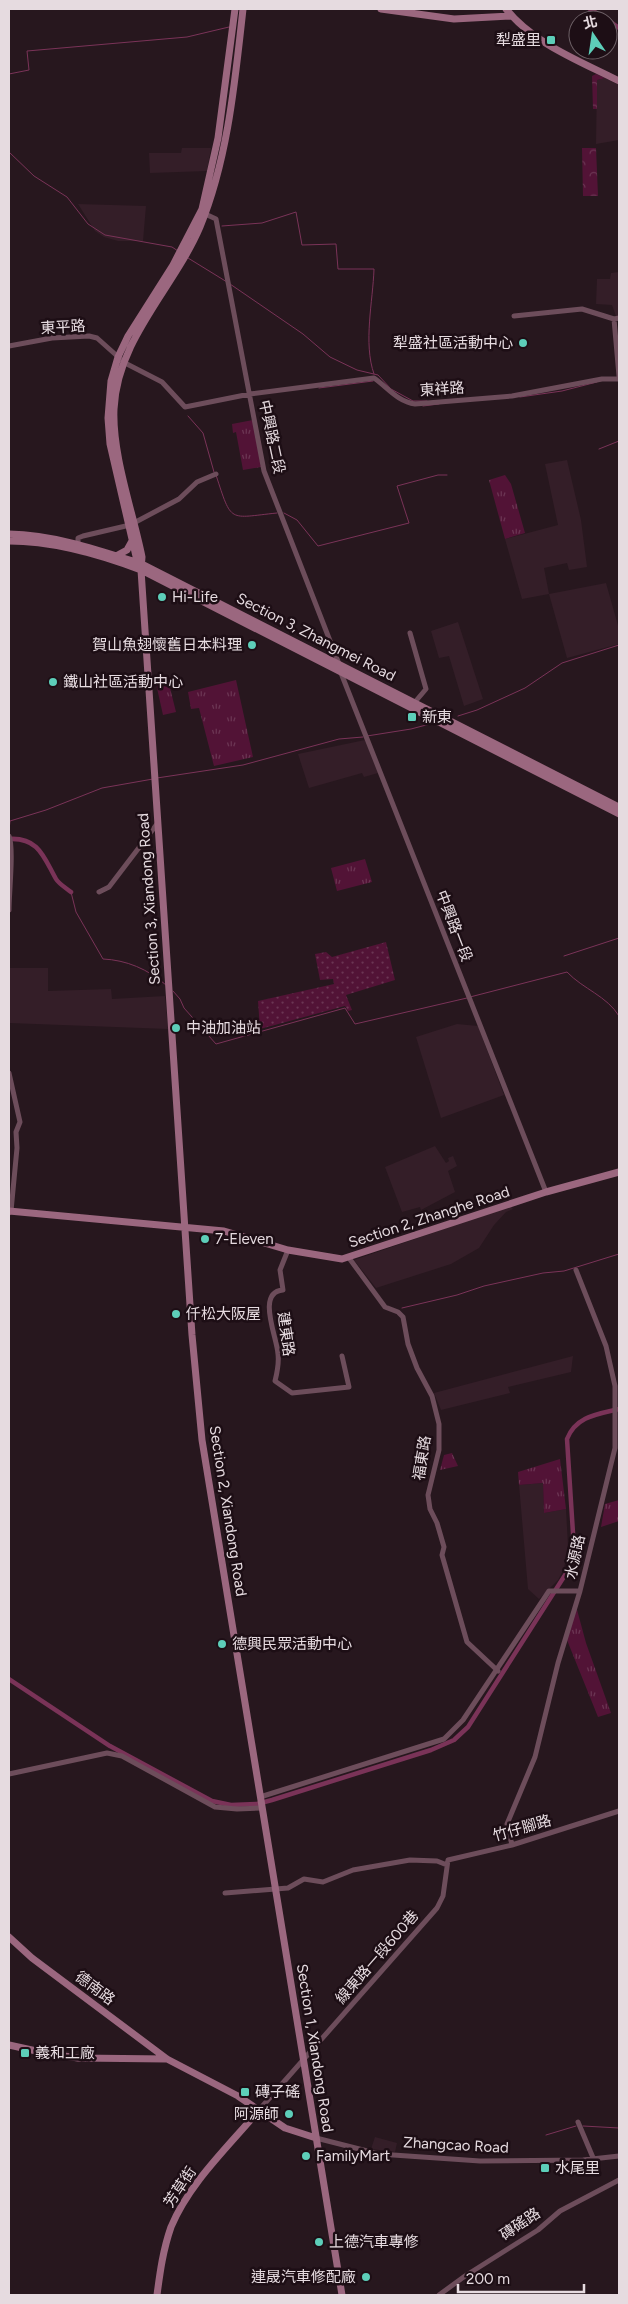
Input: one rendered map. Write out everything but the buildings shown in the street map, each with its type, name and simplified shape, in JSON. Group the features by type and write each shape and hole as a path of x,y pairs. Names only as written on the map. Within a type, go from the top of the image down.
{"main road":[{"path":"139,565 132,540 132,524 110,444 108,418 111,381 118,357 135,323 174,265 203,213 218,138 235,9"},
{"path":"139,565 116,438 114,409 125,363 145,320 182,263 203,213 227,129 243,9"},
{"path":"382,9 454,19 512,16"},
{"path":"506,9 525,30 551,46 619,81"},
{"name":"Section 3, Zhangmei Road","path":"9,534 45,537 78,544 139,565 438,718"},
{"path":"116,556 127,550 132,540"},
{"name":"Section 3, Zhangmei Road","path":"9,541 50,544 139,565"},
{"name":"Section 3, Xiandong Road","path":"139,565 186,1227"},
{"name":"Section 3, Zhangmei Road","path":"340,668 415,702 438,718"},
{"path":"438,718 619,807"},
{"path":"553,776 619,814"},
{"name":"Section 2, Zhanghe Road","path":"9,1212 186,1227 244,1236 288,1250 330,1258 349,1258 546,1192 619,1172"},
{"name":"Section 2, Xiandong Road","path":"186,1227 195,1378 202,1440 261,1803"},
{"name":"Section 1, Xiandong Road","path":"261,1803 342,2295"},
{"name":"德南路","path":"9,1937 32,1958 167,2058"},
{"path":"9,2045 78,2058 167,2058"},
{"name":"Zhangcao Road","path":"167,2058 210,2080 285,2128 316,2138"},
{"name":"芳草街","path":"157,2295 164,2251 180,2210 197,2184 259,2110"}],"street":[{"name":"中興路二段","path":"203,213 216,219 264,471 340,668"},
{"path":"514,316 582,309 617,318 619,377"},
{"name":"東平路","path":"9,346 52,338 89,336 97,338 125,363 162,382 185,407"},
{"name":"東祥路","path":"185,407 250,394 374,378 386,389 415,404 506,397 619,377"},
{"path":"78,544 78,538 132,524 178,499 196,482 216,474"},
{"path":"410,632 426,689 415,702"},
{"name":"中興路一段","path":"340,668 546,1192"},
{"path":"99,892 110,887 157,824"},
{"path":"9,836 12,843 9,910"},
{"path":"9,1073 20,1122 16,1132 17,1148 9,1212"},
{"name":"建東路","path":"288,1250 280,1270 283,1290 275,1290 271,1294 269,1303 273,1338 278,1354 275,1381 292,1393 349,1387 342,1356"},
{"name":"福東路","path":"349,1258 385,1307 398,1312 403,1317 408,1344 417,1368 432,1396 440,1437 439,1450 428,1495 430,1509 444,1547 442,1555 466,1642 498,1671"},
{"name":"水源路","path":"512,1845 507,1824 535,1757 558,1663 580,1591 614,1448 615,1386 606,1346 576,1270"},
{"path":"9,1774 106,1753 122,1756 215,1807 237,1809 261,1803 444,1739 464,1720 549,1591 580,1591"},
{"name":"竹仔腳路","path":"447,1863 512,1845 619,1811"},
{"path":"225,1893 292,1886 304,1879 321,1882 353,1870 410,1860 447,1863"},
{"name":"線東路一段600巷","path":"259,2110 437,1908 445,1888 447,1863"},
{"path":"579,2124 594,2160"},
{"name":"Zhangcao Road","path":"316,2138 391,2156 514,2162 594,2160 618,2157"},
{"name":"磚磘路","path":"439,2295 465,2276 538,2230 560,2211 619,2180"}],"shaded area":[{"path":"605,78 619,85 619,140 596,144 597,80"},
{"path":"182,148 211,148 207,171 150,173 149,153 181,153"},
{"path":"78,204 146,206 143,241 118,241 104,237 95,231"},
{"path":"619,272 619,318 617,319 612,305 596,304 597,279 610,279 611,273"},
{"path":"567,460 581,520 587,567 569,570 567,563 544,568 549,594 522,599 505,539 558,525 545,464"},
{"path":"606,583 619,629 619,644 567,658 549,594"},
{"path":"458,622 483,699 464,706 449,656 439,658 431,631"},
{"path":"365,740 378,773 364,777 362,773 309,788 298,754"},
{"path":"9,968 48,968 48,991 111,989 112,999 165,996 168,1029 9,1023"},
{"path":"457,1024 478,1026 504,1095 441,1118 416,1037"},
{"path":"435,1146 446,1163 449,1161 448,1158 453,1156 457,1166 448,1171 455,1192 421,1210 420,1207 402,1212 385,1167"},
{"path":"511,1206 513,1209 506,1212 494,1225 479,1248 451,1264 376,1288 354,1260"},
{"path":"573,1356 571,1372 508,1387 510,1393 441,1410 434,1393"},
{"path":"543,1483 544,1513 566,1509 568,1546 564,1568 558,1580 539,1599 528,1589 519,1485"},
{"path":"375,2137 397,2143 395,2152 371,2149"}],"green space":[{"path":"596,74 605,78 597,80 597,109 593,109 592,76"},
{"path":"582,148 596,148 598,196 583,196"},
{"path":"253,420 261,467 243,470 236,432 233,433 232,424"},
{"path":"505,475 511,484 525,533 505,539 489,480"},
{"path":"167,676 176,712 163,715 155,679"},
{"path":"236,680 253,757 214,766 199,708 191,709 188,692"},
{"path":"365,859 372,882 337,891 331,868"},
{"path":"386,942 395,980 346,995 352,1010 348,1011 345,1006 260,1029 258,1001 334,984 333,979 320,980 315,954 326,952 332,957"},
{"path":"452,1453 458,1466 440,1470 444,1455"},
{"path":"560,1459 566,1509 544,1513 543,1483 519,1485 518,1472"},
{"path":"619,1500 619,1521 601,1527 605,1504"},
{"path":"576,1606 586,1643 611,1713 598,1717 567,1640"}],"waterway":[{"path":"9,74 29,70 27,51 187,37 229,27"},
{"path":"9,152 34,176 67,197 88,224 105,235 172,247 178,251"},
{"path":"222,226 262,223 296,212 302,245 336,244 338,269 374,269 369,322 369,349 374,374"},
{"path":"188,258 227,282"},
{"path":"230,284 303,334 330,357 357,370 378,375 391,389 413,401 427,401"},
{"path":"319,388 373,381"},
{"path":"520,397 562,391 597,382"},
{"path":"423,406 439,404"},
{"path":"188,416 203,433 214,472"},
{"path":"599,449 619,441"},
{"path":"216,475 225,502 229,510 234,514 249,516 277,513"},
{"path":"284,513 297,520 318,546 409,523 397,486 438,475 447,475"},
{"path":"458,716 477,710 525,688 562,663 619,645"},
{"path":"367,736 430,724"},
{"path":"157,778 243,765 339,739 363,737"},
{"path":"9,830 10,821 46,810 102,788 153,779"},
{"path":"9,839 19,839 34,845 44,857 57,881 71,892"},
{"path":"71,892 76,912 103,959 120,961 136,966 152,974 166,985"},
{"path":"564,956 619,938"},
{"path":"470,997 567,972 608,1003 619,1016"},
{"path":"173,991 180,999 184,1008 216,1044 345,1008 355,1024 467,998"},
{"path":"402,1308 457,1295 484,1286 543,1273 564,1271 619,1254"},
{"path":"9,1679 110,1746 212,1801 231,1805 257,1804 272,1800 431,1750 454,1740 468,1727 567,1572 574,1549 567,1439 576,1425 588,1417 619,1409"},
{"path":"546,2135 576,2126"},
{"path":"583,2126 619,2128"}],"place":[{"name":"犁盛里","path":"551,40"},
{"name":"犁盛社區活動中心","path":"523,343"},
{"name":"Hi-Life","path":"162,597"},
{"name":"賀山魚翅懷舊日本料理","path":"252,645"},
{"name":"鐵山社區活動中心","path":"53,682"},
{"name":"新東","path":"412,717"},
{"name":"中油加油站","path":"176,1028"},
{"name":"7-Eleven","path":"205,1239"},
{"name":"仟松大阪屋","path":"176,1314"},
{"name":"德興民眾活動中心","path":"222,1644"},
{"name":"義和工廠","path":"25,2053"},
{"name":"磚子磘","path":"245,2092"},
{"name":"阿源師","path":"289,2114"},
{"name":"FamilyMart","path":"306,2156"},
{"name":"水尾里","path":"545,2168"},
{"name":"上德汽車專修","path":"319,2242"},
{"name":"連晟汽車修配廠","path":"366,2277"}]}
